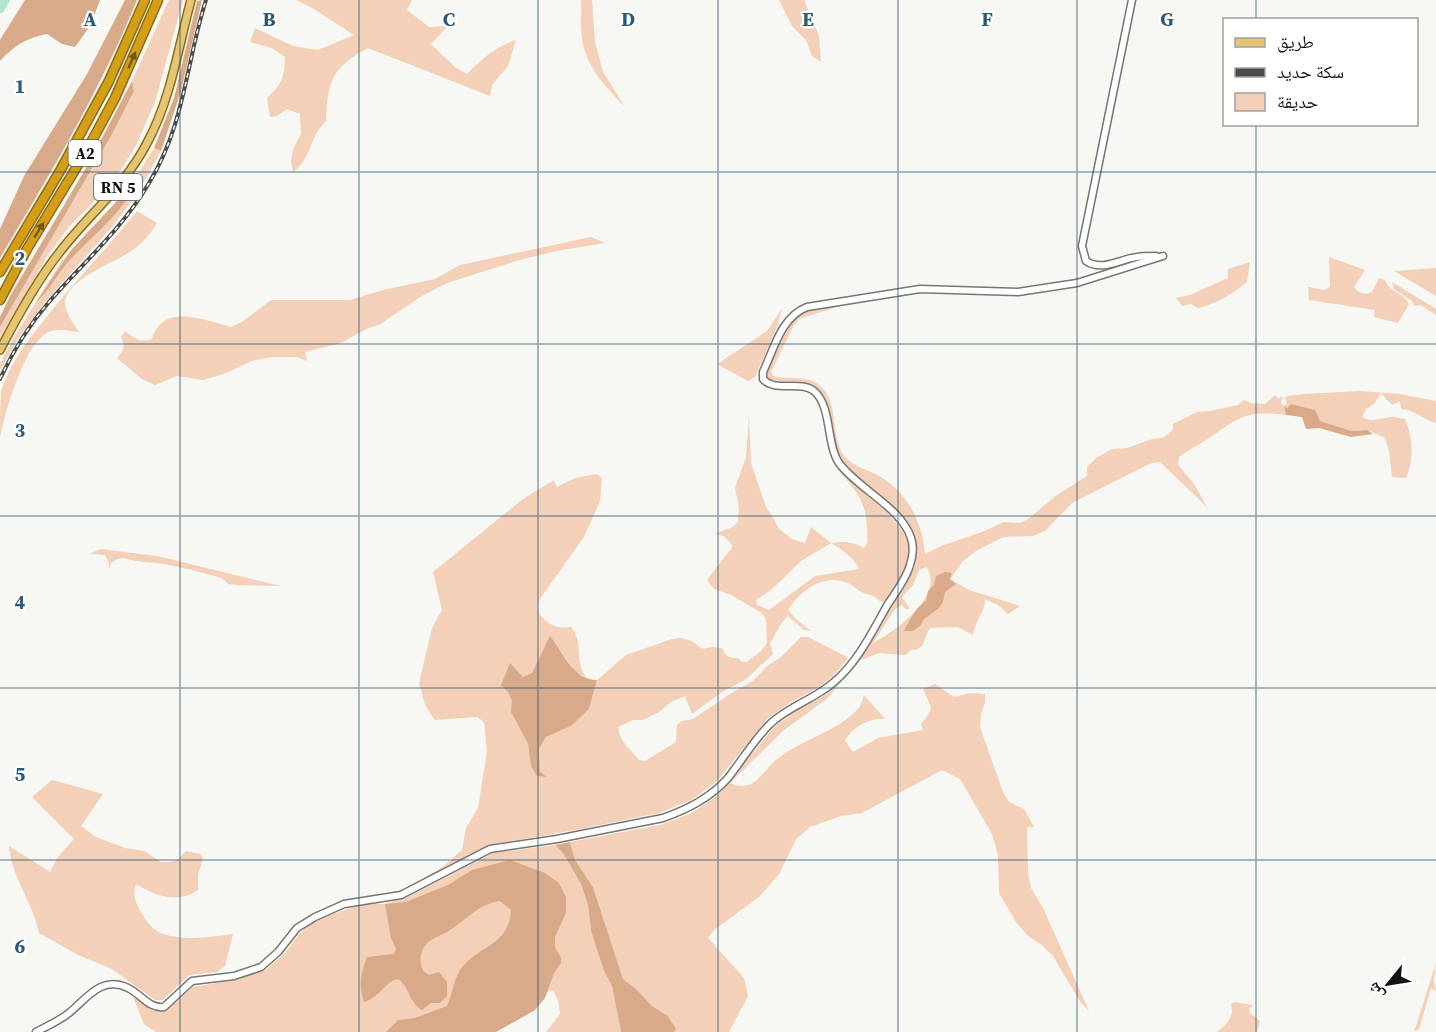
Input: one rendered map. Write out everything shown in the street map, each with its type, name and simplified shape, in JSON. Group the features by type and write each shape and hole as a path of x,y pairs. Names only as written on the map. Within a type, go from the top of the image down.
{"highway":[{"name":"A2","path":"0,272 65,162 109,81 145,0"},
{"name":"A2","path":"0,300 115,98 158,0"}],"main road":[{"name":"RN 5","path":"0,350 57,254 113,194 148,143 167,96 191,0"}],"street":[{"path":"36,1032 67,1014 84,997 110,984 126,987 155,1007 164,1007 192,981 240,975 261,967 278,952 297,928 315,916 355,901 401,895 490,849 652,821 680,812 718,788 771,724 784,713 820,693 841,676 867,640 908,569 913,552 912,540 901,521 849,474 837,459 819,396 804,386 768,384 763,379 763,372 787,321 795,313 807,307 920,289 1017,292 1077,283 1163,256 1138,256 1095,266 1086,261 1082,250 1091,193 1132,0"}],"green space":[{"path":"169,0 183,0 155,102 136,145 106,189 69,227 48,255 0,337 0,327 129,101 134,91 132,81"},
{"path":"296,0 412,0 407,10 429,27 448,26 431,44 455,67 467,74 489,54 516,40 508,66 492,85 490,96 368,48 356,55 339,69 334,77 328,96 326,121 320,127 300,166 293,172 291,162 293,149 301,134 300,114 287,109 277,116 270,117 267,98 281,80 285,57 272,48 250,42 255,28 293,46 318,50 354,35"},
{"path":"581,0 592,0 595,42 603,72 625,107 601,81 585,53 581,29"},
{"path":"779,0 804,0 819,36 821,62 812,56 806,40 792,26"},
{"path":"154,148 161,151 136,196 111,228 45,302 17,340 0,371 0,364 13,339 61,262 117,201"},
{"path":"137,211 157,223 137,247 81,280 67,295 66,311 79,332 51,331 42,337 33,348 18,378 0,438 1,392 18,356 52,310"},
{"path":"591,237 605,243 556,251 516,261 447,283 420,297 379,325 368,328 341,343 305,352 307,361 296,357 272,357 252,361 203,380 177,376 155,385 142,379 117,358 124,348 121,337 125,331 138,340 152,339 157,328 165,321 175,317 186,316 231,327 242,322 271,300 350,300 435,279 460,265"},
{"path":"1329,257 1365,270 1354,287 1360,292 1365,294 1372,292 1379,278 1385,280 1390,287 1404,297 1409,304 1398,323 1374,317 1375,310 1309,300 1308,287 1324,290 1330,287"},
{"path":"1250,262 1247,282 1218,301 1198,308 1191,304 1182,306 1176,298 1190,295 1228,278 1228,269"},
{"path":"1436,268 1436,296 1394,271"},
{"path":"1392,282 1436,309 1436,315 1421,305 1414,306 1412,301 1394,289"},
{"path":"846,304 799,319 771,372 773,376 813,381 825,391 830,400 840,449 845,457 857,466 881,477 899,492 917,520 925,554 1004,522 1020,523 1028,519 1057,495 1087,476 1087,467 1096,458 1112,449 1127,448 1164,437 1173,430 1173,424 1197,412 1238,405 1244,400 1250,403 1265,404 1275,395 1279,399 1283,395 1281,403 1284,406 1287,404 1285,398 1288,396 1360,391 1400,394 1436,401 1436,423 1401,409 1400,401 1392,405 1381,393 1374,404 1366,409 1362,417 1366,419 1394,417 1405,419 1410,433 1411,448 1406,478 1392,477 1385,438 1367,430 1352,431 1320,421 1314,410 1291,404 1287,408 1284,407 1286,415 1264,413 1240,418 1179,457 1178,465 1194,484 1207,507 1160,462 1151,463 1072,503 1045,531 1033,536 1003,537 976,551 963,561 950,579 969,590 1020,606 1008,614 998,605 985,599 973,635 958,627 930,628 922,646 905,655 879,653 854,663 915,565 917,552 912,531 904,520 848,468 837,452 829,413 822,395 808,384 775,381 767,377 782,337 793,321 808,311","holes":["926,567 930,578 929,589 915,611 905,622 873,643 894,610 902,605 910,609 902,597 913,585 919,570"]},
{"path":"782,309 777,327 755,377 748,381 717,364 767,331"},
{"path":"749,416 751,463 766,507 778,528 792,539 805,543 811,527 831,543 848,542 864,548 867,540 862,502 837,468 881,506 902,530 908,541 909,551 903,571 885,602 839,580 814,585 799,596 788,610 811,631 804,630 788,616 770,643 773,654 746,679 719,694 692,714 685,696 643,720 633,720 618,727 621,738 639,760 645,761 676,742 677,725 682,721 693,719 754,680 801,637 808,637 847,657 846,661 832,677 819,687 768,718 717,781 691,800 659,813 489,845 400,892 444,866 462,850 466,828 478,808 487,751 484,722 477,717 435,720 425,705 419,683 432,628 442,610 433,572 523,499 554,480 557,487 575,478 597,474 602,478 600,501 584,537 539,600 538,611 552,625 571,627 577,640 580,664 586,677 576,672 550,637 532,673 523,677 510,664 508,692 513,701 515,720 528,744 531,767 537,776 545,777 540,772 539,749 546,737 571,726 589,709 597,680 626,655 681,638 692,641 702,649 722,648 728,656 747,662 767,643 766,619 762,613 731,595 714,589 707,580 733,546 724,536 714,534 733,527 738,522 739,508 735,488 746,457","holes":["831,543 851,558 859,569 815,576 769,610 757,605 756,600 772,589 801,561"]},
{"path":"101,549 157,556 281,586 228,584 222,578 192,570 124,558 111,563 109,570 109,563 105,555 89,554"},
{"path":"845,677 827,699 784,730 730,783 741,786 752,783 785,753 847,719 859,708 864,695 885,719 867,722 848,736 845,741 853,752 878,738 923,730 921,724 931,707 923,689 935,684 954,697 970,693 985,694 980,727 1003,792 1009,802 1024,809 1034,827 1027,827 1028,872 1031,888 1044,910 1089,1011 1081,1003 1053,956 1028,936 1016,922 999,893 998,855 992,834 960,779 942,770 862,813 841,816 810,827 796,839 779,874 760,896 714,930 708,938 744,978 748,996 729,1032 674,1032 676,1027 668,1016 652,1006 623,979 593,887 575,860 570,842 660,825 692,813 718,795 774,727 822,697"},
{"path":"52,780 103,794 81,826 96,837 125,848 144,851 161,862 177,860 186,851 200,854 203,858 198,874 198,890 182,897 167,897 136,884 135,900 149,924 162,933 181,938 233,934 225,966 217,972 189,975 163,1000 155,1000 112,969 78,955 39,933 14,869 9,846 50,872 58,857 74,839 32,797"},
{"path":"555,845 563,853 581,884 588,905 591,931 604,971 612,986 621,1032 546,1032 560,1014 558,1000 553,991 549,990 535,1010 496,1032 156,1032 144,1024 133,997 150,1009 167,1010 193,987 240,979 267,969 285,953 309,925 328,916 362,904 385,904 410,896 493,853"},
{"path":"1436,963 1434,980 1436,991 1431,988 1419,1029 1414,1032"},
{"path":"1234,1002 1253,1005 1249,1009 1250,1013 1260,1021 1257,1032 1217,1032 1229,1020 1232,1013 1231,1004"}],"shaded area":[{"path":"25,0 100,0 90,26 75,47 62,44 47,34 21,43 0,61 0,40"},
{"path":"125,0 137,0 123,34 56,163 0,258 0,229 24,176 87,74"},
{"path":"202,0 181,91 161,151 154,148 174,98 197,1"},
{"path":"132,81 134,91 112,134 0,327 0,317 10,296 86,168"},
{"path":"138,174 128,198 119,210 68,262 36,302 72,249 117,201"},
{"path":"1291,404 1315,410 1320,421 1352,431 1367,430 1373,434 1351,437 1319,428 1306,429 1302,417 1286,415 1284,406 1287,408"},
{"path":"945,572 952,573 950,579 956,584 945,592 939,608 924,619 920,626 913,631 904,631 916,610 926,601 928,591 934,585 936,576"},
{"path":"550,636 575,670 589,679 597,680 589,709 571,726 546,737 539,749 540,772 547,777 537,776 531,767 528,744 511,712 512,701 508,692 501,685 510,663 523,677 532,673"},
{"path":"570,842 575,860 593,887 623,979 652,1006 668,1016 676,1028 674,1032 621,1032 612,986 604,971 591,931 588,905 581,884 563,853 555,845"},
{"path":"510,860 545,873 559,883 566,897 566,913 555,937 555,947 561,963 554,973 545,998 535,1010 496,1032 386,1032 398,1020 415,1018 447,1006 460,970 470,959 500,938 509,922 511,910 500,901 492,903 472,913 426,944 421,957 423,971 429,975 439,972 447,982 447,996 440,1003 431,1003 422,1010 414,1003 405,986 398,979 375,997 364,1002 361,979 367,957 394,954 396,949 391,938 385,904 406,902 448,885 472,870"}],"waterway":[{"path":"0,9 5,0"}],"railway":[{"path":"0,379 16,348 35,320 127,215 161,161 178,116 206,0"}]}
